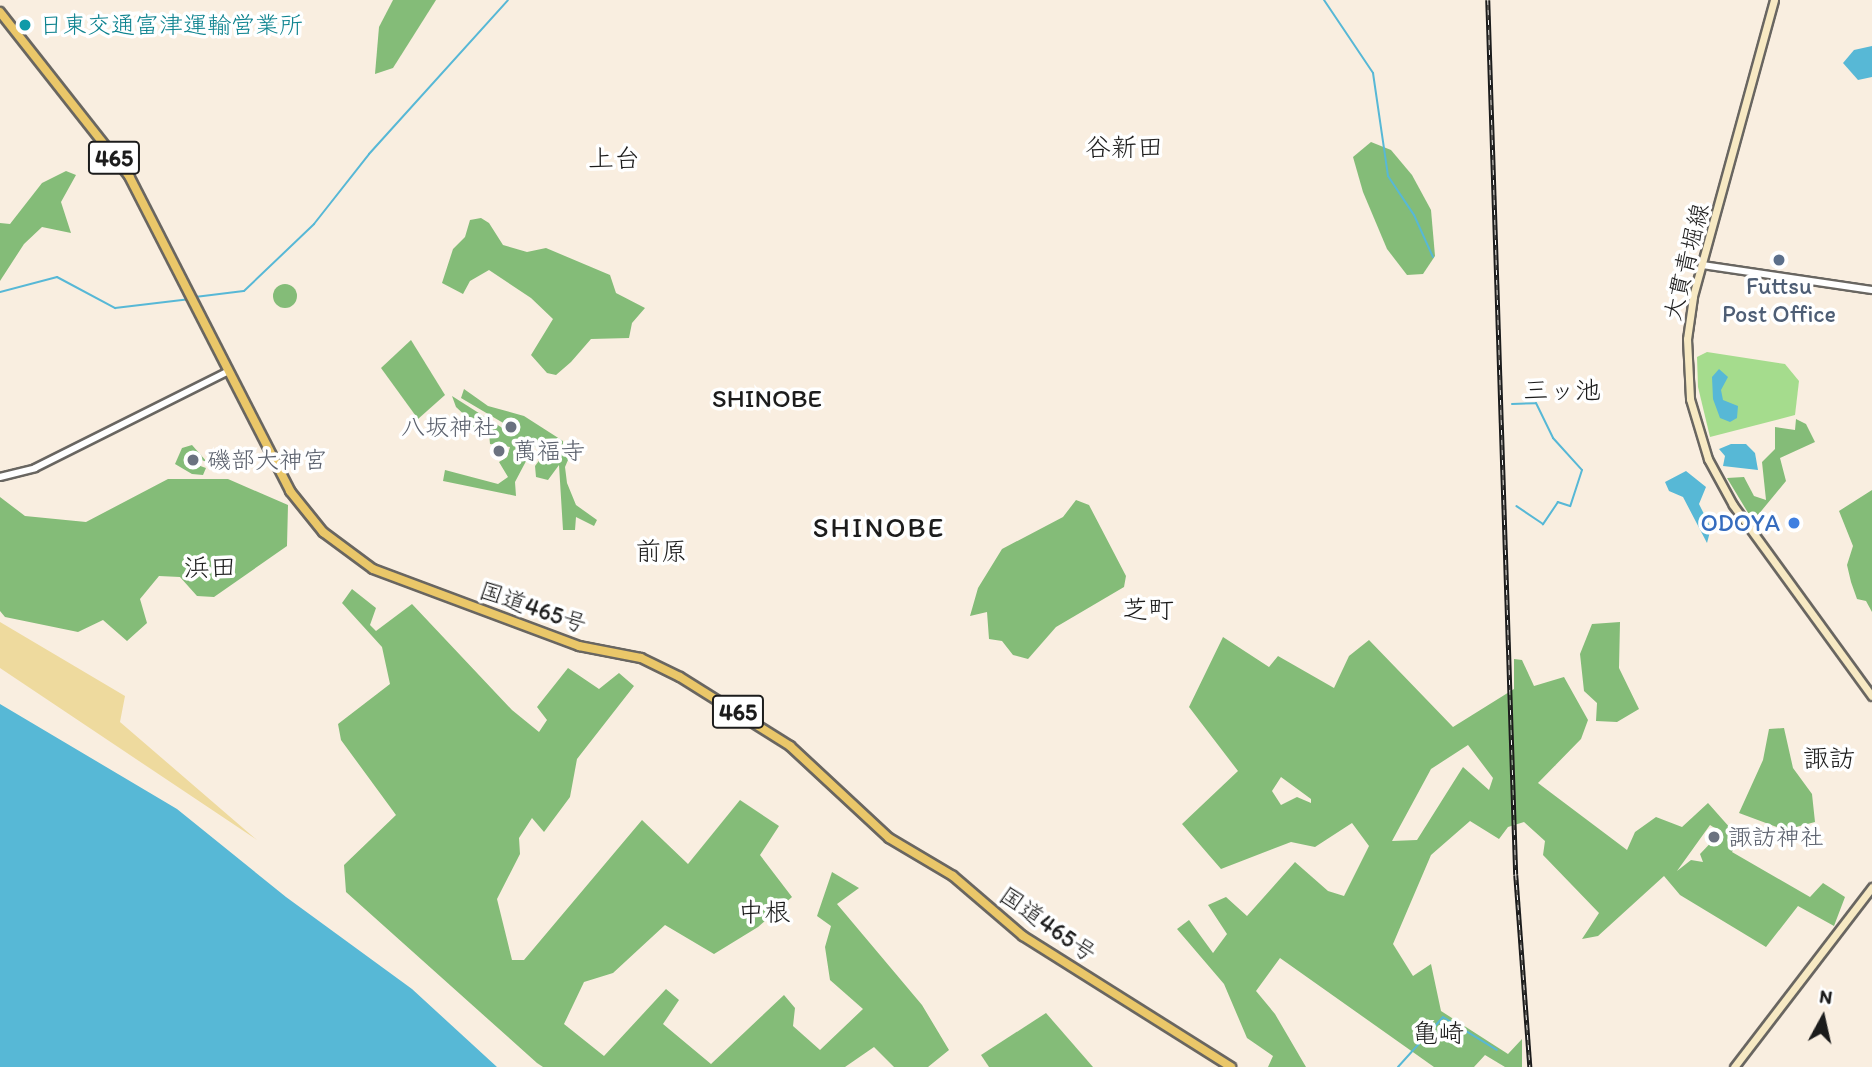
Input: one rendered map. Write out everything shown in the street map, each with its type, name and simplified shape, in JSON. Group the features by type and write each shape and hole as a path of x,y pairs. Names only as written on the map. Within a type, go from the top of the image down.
{"highway":[{"name":"国道465号","path":"0,12 129,176 290,491 323,532 373,569 579,646 641,658 680,677 790,746 889,838 953,876 1023,936 1231,1067"}],"main road":[{"name":"大貫青堀線","path":"1774,0 1688,321 1686,359 1695,419 1709,459 1744,522 1872,696"},
{"path":"1734,1067 1872,887"}],"street":[{"path":"1702,265 1872,290"},
{"path":"0,477 35,468 229,371"}],"green space":[{"path":"393,0 436,0 393,68 375,74 379,27"},
{"path":"1371,142 1391,150 1412,175 1431,210 1435,256 1423,274 1407,275 1387,249 1363,192 1353,157"},
{"path":"66,171 76,175 61,202 71,233 42,227 24,244 0,281 0,223 10,224 42,183"},
{"path":"481,218 489,223 503,245 527,252 546,248 610,275 616,293 645,308 632,323 629,338 591,339 556,375 547,373 531,355 553,319 531,298 489,270 470,281 463,294 442,283 453,249 465,237 470,220"},
{"path":"285,284 296,291 297,296 290,307 285,308 274,301 273,296 280,285"},
{"path":"411,340 445,395 418,419 381,368"},
{"path":"1707,352 1785,364 1799,381 1795,415 1710,437 1698,387 1697,357"},
{"path":"464,389 488,406 524,416 563,441 563,445 574,446 565,467 567,483 576,505 597,520 594,526 576,517 575,530 563,530 559,465 548,480 536,477 535,466 544,454 534,446 515,482 516,496 443,481 445,470 498,484 508,477 499,462 507,457 510,447 490,444 489,433 480,425 461,434 470,420 456,407 452,396 504,429 517,431 461,398"},
{"path":"1796,419 1806,424 1815,442 1780,458 1786,481 1753,521 1727,478 1744,477 1754,496 1766,500 1762,462 1775,449 1775,427 1795,430"},
{"path":"192,445 207,462 193,457 189,462 206,468 203,475 192,474 175,464 182,448"},
{"path":"168,479 228,479 288,505 287,546 214,597 197,596 180,577 159,576 140,599 147,623 127,641 103,620 78,632 5,617 0,611 0,497 25,516 86,522"},
{"path":"1872,490 1872,612 1866,601 1857,599 1851,582 1847,565 1853,546 1839,511"},
{"path":"1076,500 1089,505 1126,576 1124,587 1056,627 1028,659 1013,655 1002,641 989,639 987,612 970,616 978,588 1002,549 1063,517"},
{"path":"352,589 376,608 370,625 376,631 412,604 512,710 539,732 547,720 537,707 568,668 599,689 619,673 634,686 577,759 570,797 544,832 532,818 519,838 520,854 497,899 512,960 524,960 642,820 688,864 740,800 779,826 760,855 792,897 758,927 714,954 665,925 613,973 584,982 564,1024 604,1056 666,989 679,1000 663,1024 711,1064 784,995 795,1008 793,1026 820,1050 863,1009 830,980 825,947 831,926 817,916 832,872 859,888 837,904 922,1005 949,1050 928,1067 894,1067 874,1047 845,1067 543,1067 537,1063 346,892 344,865 396,815 341,740 338,724 390,684 382,647 342,603"},
{"path":"1620,622 1619,668 1639,709 1617,722 1596,721 1597,703 1584,691 1580,654 1592,624"},
{"path":"1223,637 1269,667 1278,656 1334,688 1349,656 1369,640 1453,727 1514,689 1514,659 1522,660 1534,686 1564,677 1588,720 1581,739 1538,783 1627,850 1635,832 1656,817 1682,827 1708,803 1739,838 1732,852 1810,897 1823,883 1845,897 1834,926 1798,906 1766,947 1680,895 1664,876 1598,936 1582,939 1599,913 1543,855 1545,841 1524,822 1508,827 1499,839 1470,821 1431,855 1393,944 1413,976 1431,964 1441,1011 1508,1054 1522,1039 1522,1067 1505,1067 1485,1055 1474,1067 1434,1067 1280,958 1256,991 1275,1014 1306,1067 1268,1067 1273,1056 1247,1038 1224,984 1177,929 1189,920 1213,953 1227,934 1208,905 1226,897 1247,916 1295,862 1328,891 1344,896 1369,846 1352,823 1315,847 1291,842 1221,869 1182,824 1238,771 1189,707","holes":["1468,745 1493,778 1489,790 1463,767 1417,840 1392,841 1431,769","1281,777 1311,799 1311,803 1297,797 1281,805 1272,791","1710,825 1721,832 1700,854 1703,862 1691,860 1677,871"]},
{"path":"1784,728 1793,768 1812,794 1815,822 1785,830 1739,813 1763,760 1769,729"},
{"path":"1046,1013 1093,1067 989,1067 981,1055"}],"sand":[{"path":"0,622 125,696 120,722 257,840 0,668"}],"water":[{"path":"1872,46 1872,77 1858,80 1843,63 1854,50"},
{"path":"1719,369 1728,377 1721,390 1723,400 1738,406 1737,418 1730,422 1720,418 1713,399 1712,377"},
{"path":"1731,444 1746,444 1755,453 1758,470 1723,466 1725,456 1719,449"},
{"path":"1686,471 1706,487 1699,504 1711,528 1707,543 1683,497 1669,491 1665,482"},
{"path":"0,704 177,809 286,897 412,989 497,1067 0,1067"}],"waterway":[{"path":"195,297 244,291 314,224 369,154 508,0"},
{"path":"1324,0 1373,73 1388,176 1414,215 1433,257"},
{"path":"0,292 57,277 115,308 190,299"},
{"path":"1512,404 1536,403 1553,438 1582,470 1570,506 1558,502 1543,524 1516,506"},
{"path":"1398,1067 1443,1017 1497,1050"}],"railway":[{"path":"1488,0 1516,875 1530,1067"}],"place":[{"name":"日東交通富津運輸営業所","path":"25,25"},
{"name":"Futtsu Post Office","path":"1779,260"},
{"name":"八坂神社","path":"511,427"},
{"name":"萬福寺","path":"499,451"},
{"name":"磯部大神宮","path":"193,460"},
{"name":"ODOYA","path":"1794,523"},
{"name":"諏訪神社","path":"1714,837"}],"district":[{"name":"谷新田","path":"1124,148"},
{"name":"上台","path":"614,159"},
{"name":"三ッ池","path":"1562,391"},
{"name":"SHINOBE","path":"767,399"},
{"name":"SHINOBE","path":"879,527"},
{"name":"前原","path":"661,552"},
{"name":"浜田","path":"210,568"},
{"name":"芝町","path":"1148,610"},
{"name":"諏訪","path":"1829,759"},
{"name":"中根","path":"764,913"},
{"name":"亀崎","path":"1438,1034"}]}
